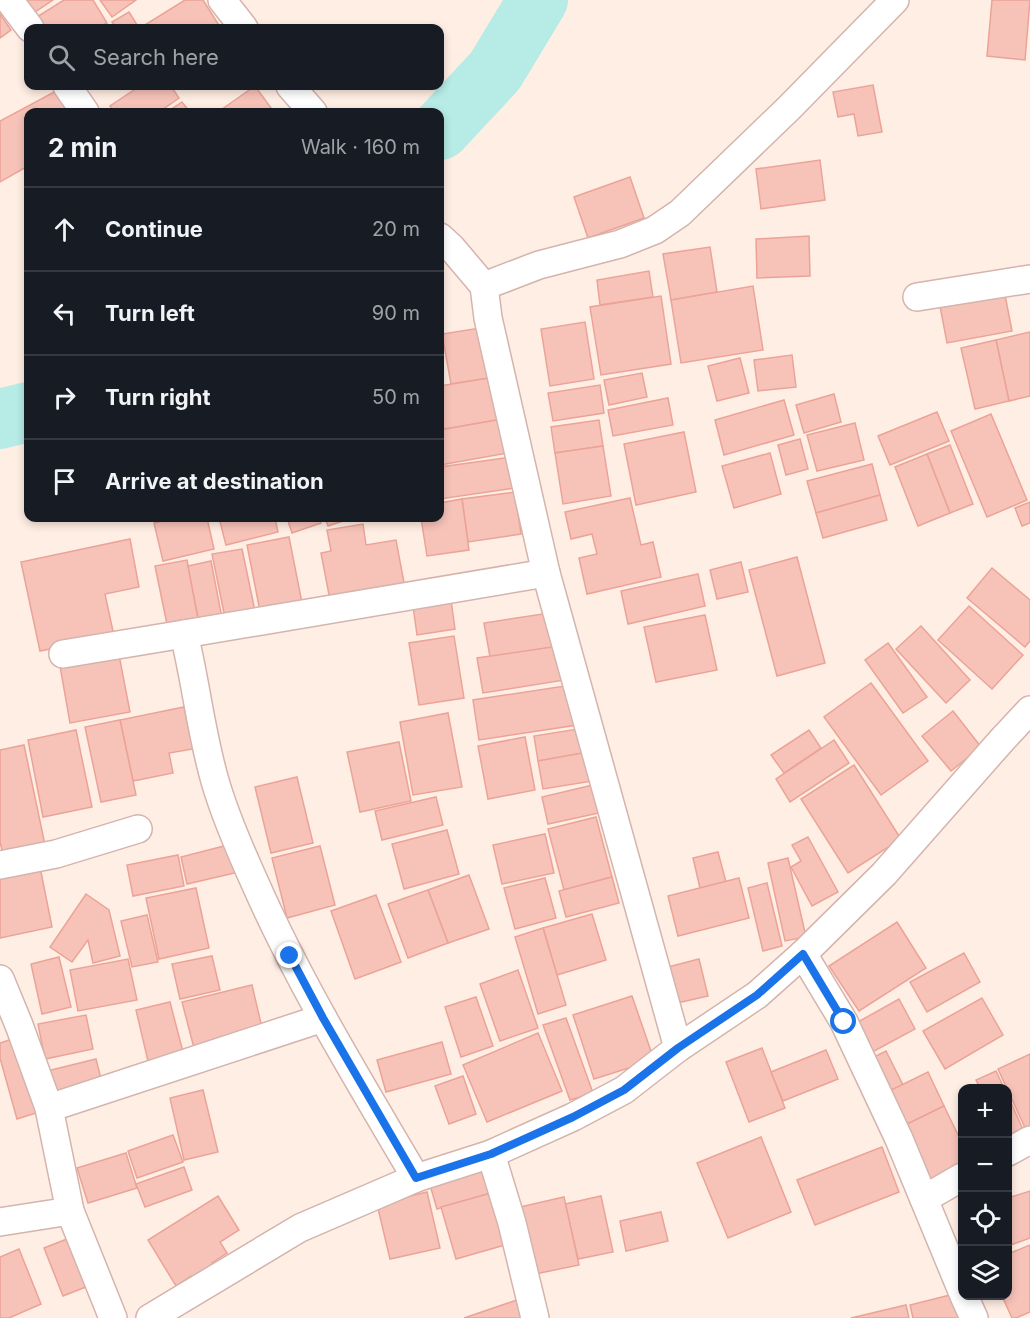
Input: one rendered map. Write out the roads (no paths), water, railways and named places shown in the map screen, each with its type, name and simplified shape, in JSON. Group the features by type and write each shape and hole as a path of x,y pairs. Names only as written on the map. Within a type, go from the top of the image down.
{"street":[{"path":"9,0 27,24"},
{"path":"222,0 241,24"},
{"path":"484,286 539,265 620,244 655,230 680,213 896,0"},
{"path":"70,90 82,108"},
{"path":"294,90 309,108"},
{"path":"445,242 484,286 488,318 546,573 678,1048"},
{"path":"917,297 1030,279"},
{"path":"63,654 546,573"},
{"path":"184,634 202,730 215,783 240,850 266,907 323,1018 416,1178"},
{"path":"152,1317 300,1228 416,1178 491,1154 573,1117 624,1090 678,1048 757,995 803,954 884,874 1030,710"},
{"path":"0,865 56,854 138,829"},
{"path":"803,954 844,1022 899,1139 958,1279"},
{"path":"0,979 49,1108 70,1211 113,1318"},
{"path":"49,1108 323,1018"},
{"path":"1012,1150 1030,1140"},
{"path":"491,1154 512,1223 536,1318"},
{"path":"924,1199 958,1180"},
{"path":"0,1222 70,1211"},
{"path":"966,1300 974,1318"}],"waterway":[{"path":"444,126 495,71 538,0"},
{"path":"0,419 24,413"}]}
